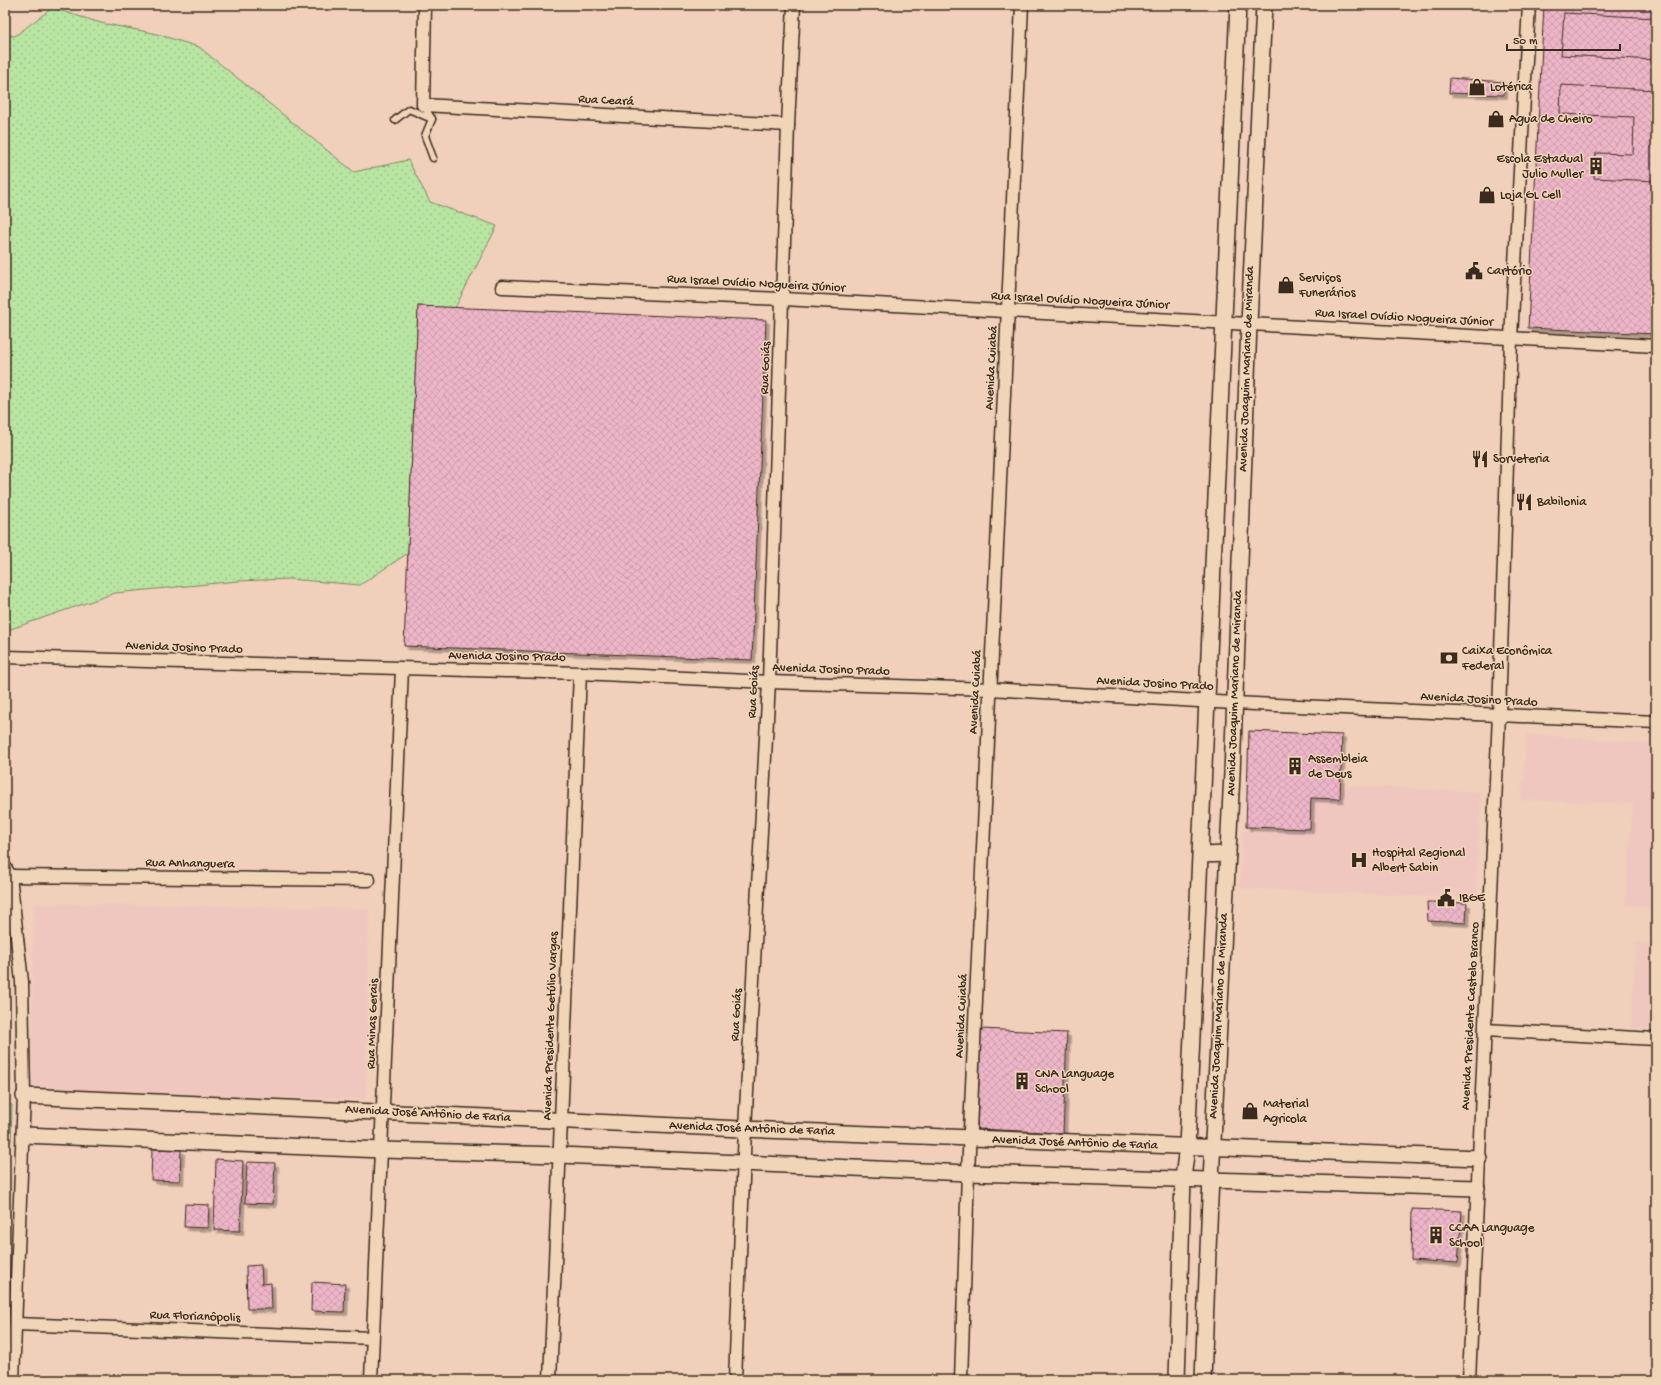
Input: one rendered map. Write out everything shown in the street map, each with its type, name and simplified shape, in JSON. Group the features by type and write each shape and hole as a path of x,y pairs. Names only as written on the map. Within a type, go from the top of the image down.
{"street":[{"path":"423,106 425,5"},
{"name":"Rua Goiás","path":"735,1380 745,1129 769,682 788,125 794,5"},
{"name":"Avenida Cuiabá","path":"961,1380 968,1173 1022,5"},
{"name":"Avenida Joaquim Mariano de Miranda","path":"1178,1380 1183,1178 1187,1147 1208,701 1238,5"},
{"name":"Avenida Joaquim Mariano de Miranda","path":"1202,1380 1212,1148 1228,854 1248,324 1264,5"},
{"name":"Avenida Presidente Castelo Branco","path":"1469,1380 1499,715 1511,338 1529,5"},
{"name":"Rua Ceará","path":"423,106 788,125"},
{"path":"1232,122 1258,122"},
{"name":"Rua Israel Ovídio Nogueira Júnior","path":"502,287 782,299 1656,346"},
{"name":"Avenida Josino Prado","path":"5,657 580,673 769,682 990,689 1234,703 1656,722"},
{"name":"Rua Minas Gerais","path":"371,1380 402,669"},
{"name":"Avenida Presidente Getúlio Vargas","path":"550,1380 580,673"},
{"path":"1200,854 1228,854"},
{"path":"8,872 22,982 24,1096 24,1135 13,1380"},
{"name":"Rua Anhanguera","path":"8,872 369,880"},
{"path":"1484,1030 1656,1038"},
{"name":"Avenida José Antônio de Faria","path":"24,1096 383,1111 745,1129 1479,1158"},
{"path":"24,1135 382,1150 560,1155 968,1173 1183,1178 1477,1188"},
{"name":"Rua Florianôpolis","path":"16,1324 372,1338"}],"lane":[{"path":"423,106 432,119"},
{"path":"395,120 409,109 432,119"},
{"path":"432,119 425,136 433,158"}],"shaded area":[{"path":"1527,734 1656,744 1656,908 1625,905 1633,804 1521,800"},
{"name":"Hospital Regional Albert Sabin","path":"1346,785 1481,792 1476,899 1240,888 1242,831 1309,829 1311,798 1340,799"},
{"path":"34,903 369,909 366,1099 31,1093"},
{"path":"1636,943 1656,944 1656,1029 1631,1028"}],"green space":[{"path":"52,8 101,23 153,33 199,47 354,172 408,160 430,202 497,226 455,308 418,306 408,553 360,585 289,579 238,581 115,593 5,631 5,35 15,36"},
{"path":"5,1102 12,1105 11,1141 5,1160"}],"building":[{"name":"Escola Estadual Julio Muller","path":"1544,5 1656,5 1656,334 1528,328"},
{"path":"1564,13 1656,18 1656,60 1561,55"},
{"name":"Lotérica","path":"1450,78 1504,82 1504,95 1449,93"},
{"path":"1561,85 1656,90 1656,181 1594,178 1596,153 1633,154 1634,117 1560,114"},
{"path":"418,306 766,320 752,660 404,646"},
{"name":"Assembleia de Deus","path":"1249,731 1342,735 1340,799 1311,798 1310,829 1246,827"},
{"path":"1427,902 1467,903 1466,923 1428,921"},
{"name":"CNA Language School","path":"981,1029 1067,1033 1063,1133 977,1129"},
{"path":"152,1149 181,1150 180,1181 151,1180"},
{"path":"216,1159 243,1161 240,1231 214,1230"},
{"path":"247,1162 275,1163 273,1204 245,1203"},
{"path":"185,1204 209,1205 208,1228 184,1227"},
{"name":"CCAA Language School","path":"1412,1209 1462,1211 1458,1263 1411,1260"},
{"path":"261,1265 262,1284 271,1283 272,1309 247,1309 246,1266"},
{"path":"312,1282 345,1284 344,1312 311,1311"}],"place":[{"name":"Lotérica","path":"1477,87"},
{"name":"Agua de Cheiro","path":"1496,119"},
{"name":"Escola Estadual Julio Muller","path":"1596,166"},
{"name":"Loja GL Cell","path":"1487,195"},
{"name":"Cartório","path":"1474,271"},
{"name":"Serviços Funerários","path":"1286,285"},
{"name":"Sorveteria","path":"1480,459"},
{"name":"Babilonia","path":"1524,502"},
{"name":"Caixa Econômica Federal","path":"1449,658"},
{"name":"Assembleia de Deus","path":"1295,766"},
{"name":"Hospital Regional Albert Sabin","path":"1359,860"},
{"name":"IBGE","path":"1446,898"},
{"name":"CNA Language School","path":"1022,1081"},
{"name":"Material Agricola","path":"1250,1111"},
{"name":"CCAA Language School","path":"1436,1235"}]}
